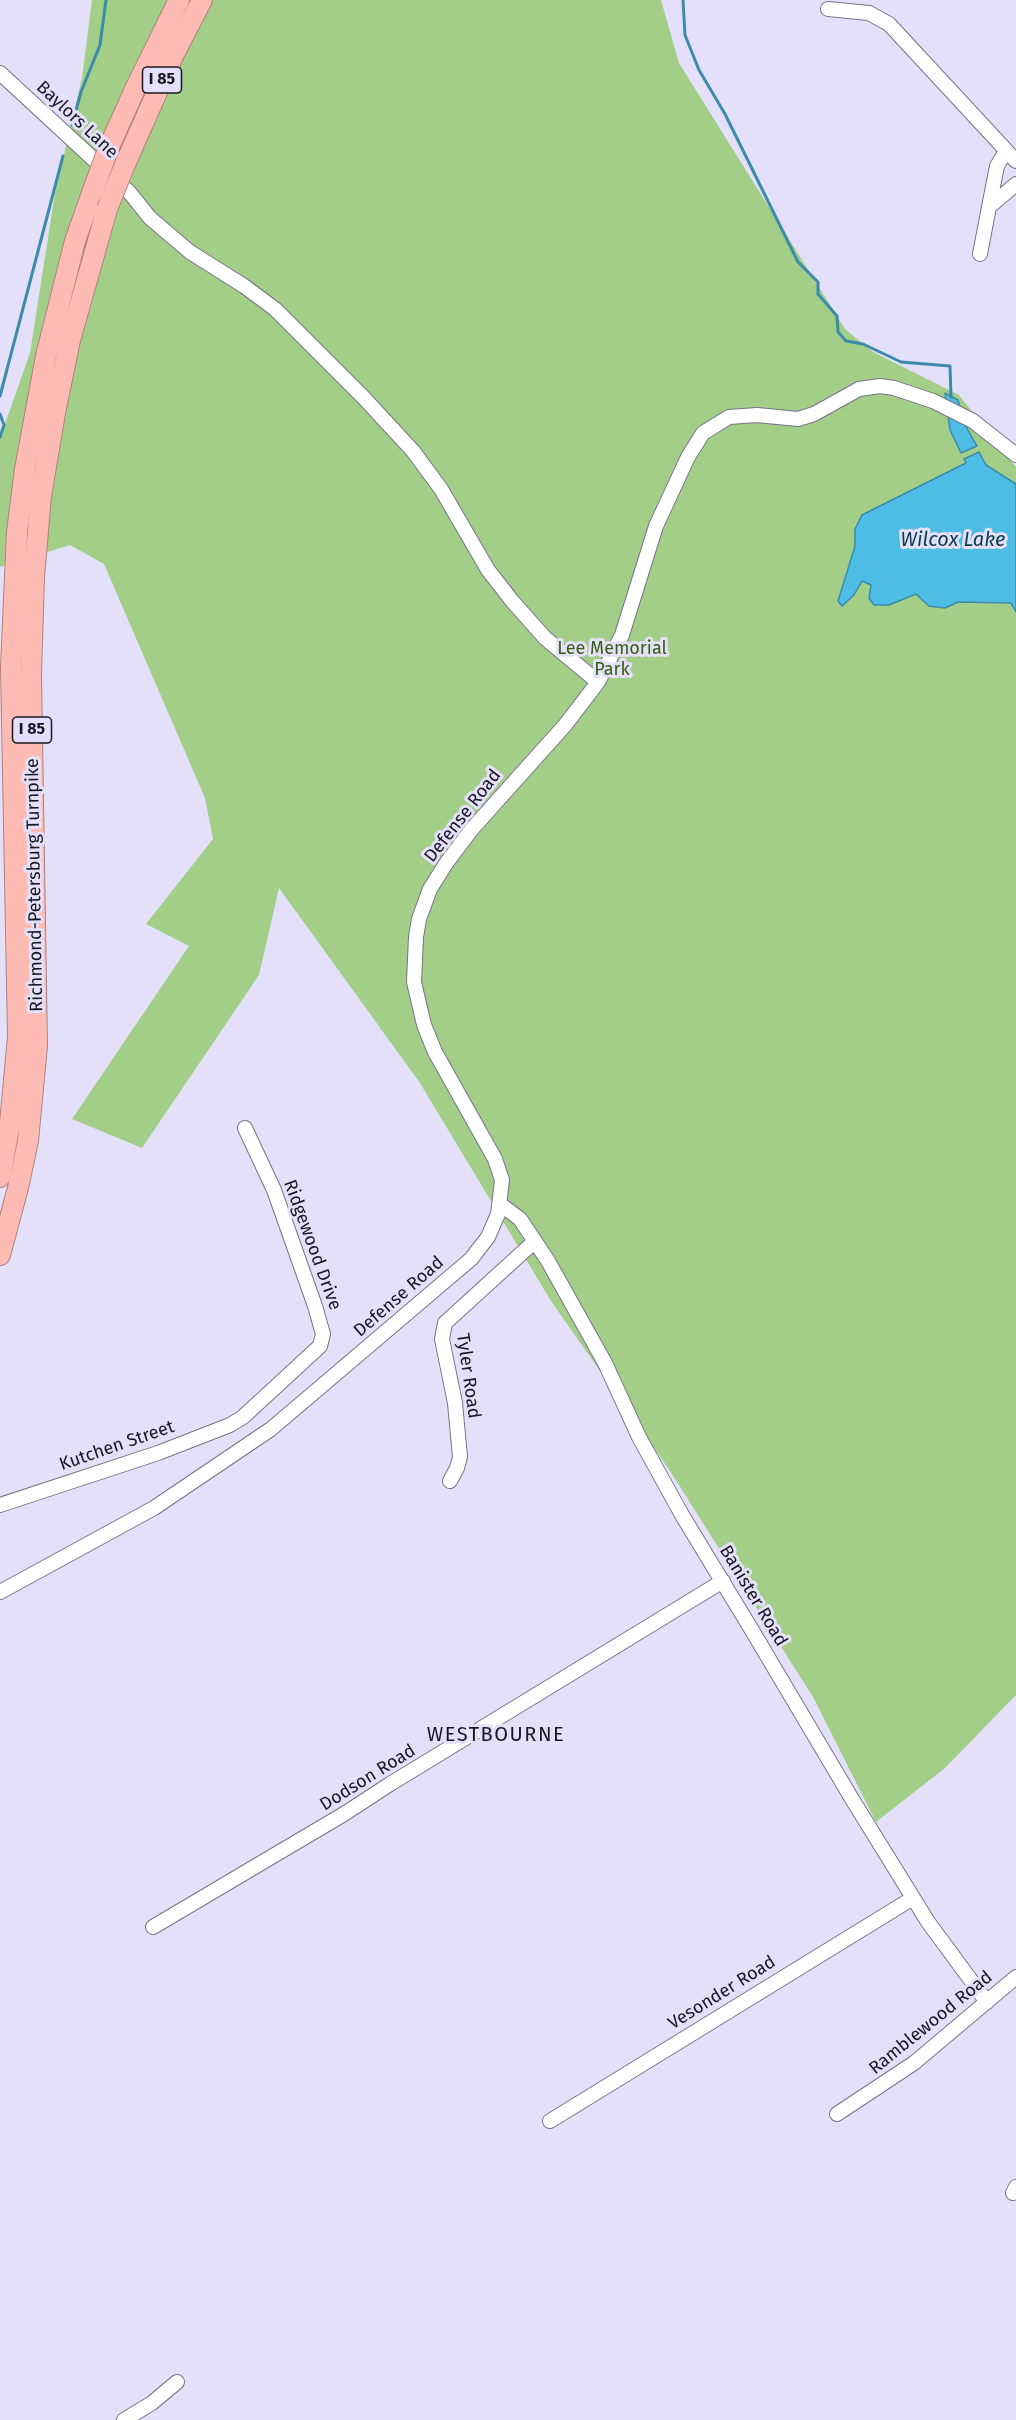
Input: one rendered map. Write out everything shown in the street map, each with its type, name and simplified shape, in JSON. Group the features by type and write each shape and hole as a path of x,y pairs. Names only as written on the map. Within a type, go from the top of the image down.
{"highway":[{"name":"Richmond-Petersburg Turnpike","path":"0,1177 10,1123 18,1037 11,667 17,532 25,469 46,356 75,242 109,147 178,0"},
{"name":"Richmond-Petersburg Turnpike","path":"0,1255 16,1198 28,1141 37,1046 31,664 34,577 40,508 55,413 70,340 107,209 174,54 202,0"}],"street":[{"path":"828,9 869,13 889,24 1016,161"},
{"name":"Baylors Lane","path":"0,73 130,193 150,219 190,252 244,286 275,309 364,398 400,436 441,489 488,570 513,602 545,638 598,682"},
{"path":"980,254 997,166 1006,151"},
{"path":"989,207 1016,184"},
{"name":"Defense Road","path":"0,1592 154,1508 258,1438 471,1259 488,1237 500,1204 502,1180 495,1159 435,1052 424,1025 414,982 416,937 425,902 447,862 482,816 566,724 598,682 622,634 656,526 688,457 703,433 729,417 757,415 794,420 808,417 848,393 868,386 894,388 933,401 982,427 1016,455"},
{"name":"Ridgewood Drive","path":"243,1417 318,1348 323,1334 274,1190 245,1128"},
{"name":"Banister Road","path":"500,1204 520,1219 535,1241 605,1363 656,1470 913,1898 956,1963 987,2002"},
{"name":"Tyler Road","path":"450,1481 457,1468 459,1457 455,1403 442,1339 445,1323 450,1316 535,1241"},
{"path":"243,1417 258,1438"},
{"name":"Kutchen Street","path":"0,1504 218,1431 243,1417"},
{"name":"Dodson Road","path":"153,1927 344,1814 723,1581"},
{"name":"Vesonder Road","path":"550,2121 913,1898"},
{"name":"Ramblewood Road","path":"837,2114 914,2063 1016,1977"},
{"path":"124,2420 152,2403 177,2382"}],"green space":[{"name":"Lee Memorial Park","path":"92,0 661,0 679,63 845,329 873,352 959,395 1016,467 1016,1695 945,1768 876,1822 813,1697 670,1471 551,1301 420,1083 279,888 259,975 142,1148 72,1119 189,946 146,924 213,839 205,798 104,564 70,545 0,567 0,438 30,353 55,193 82,78"}],"water":[{"path":"945,393 958,400 964,423 977,446 961,453 950,430"},
{"name":"Wilcox Lake","path":"979,452 986,465 1016,484 1016,612 1011,603 958,602 945,608 929,606 916,594 889,605 874,605 869,598 871,585 862,581 854,595 842,606 838,601 855,546 855,529 862,515 966,463 964,459"}],"waterway":[{"path":"72,125 81,92 100,45 106,0"},
{"path":"683,0 685,35 699,70 725,114 798,262 818,282 818,294 837,316 838,332 846,341 863,344 901,362 950,366 951,397"},
{"path":"0,396 63,156"},
{"path":"0,414 4,425 0,437"}],"district":[{"name":"WESTBOURNE","path":"496,1735"}]}
